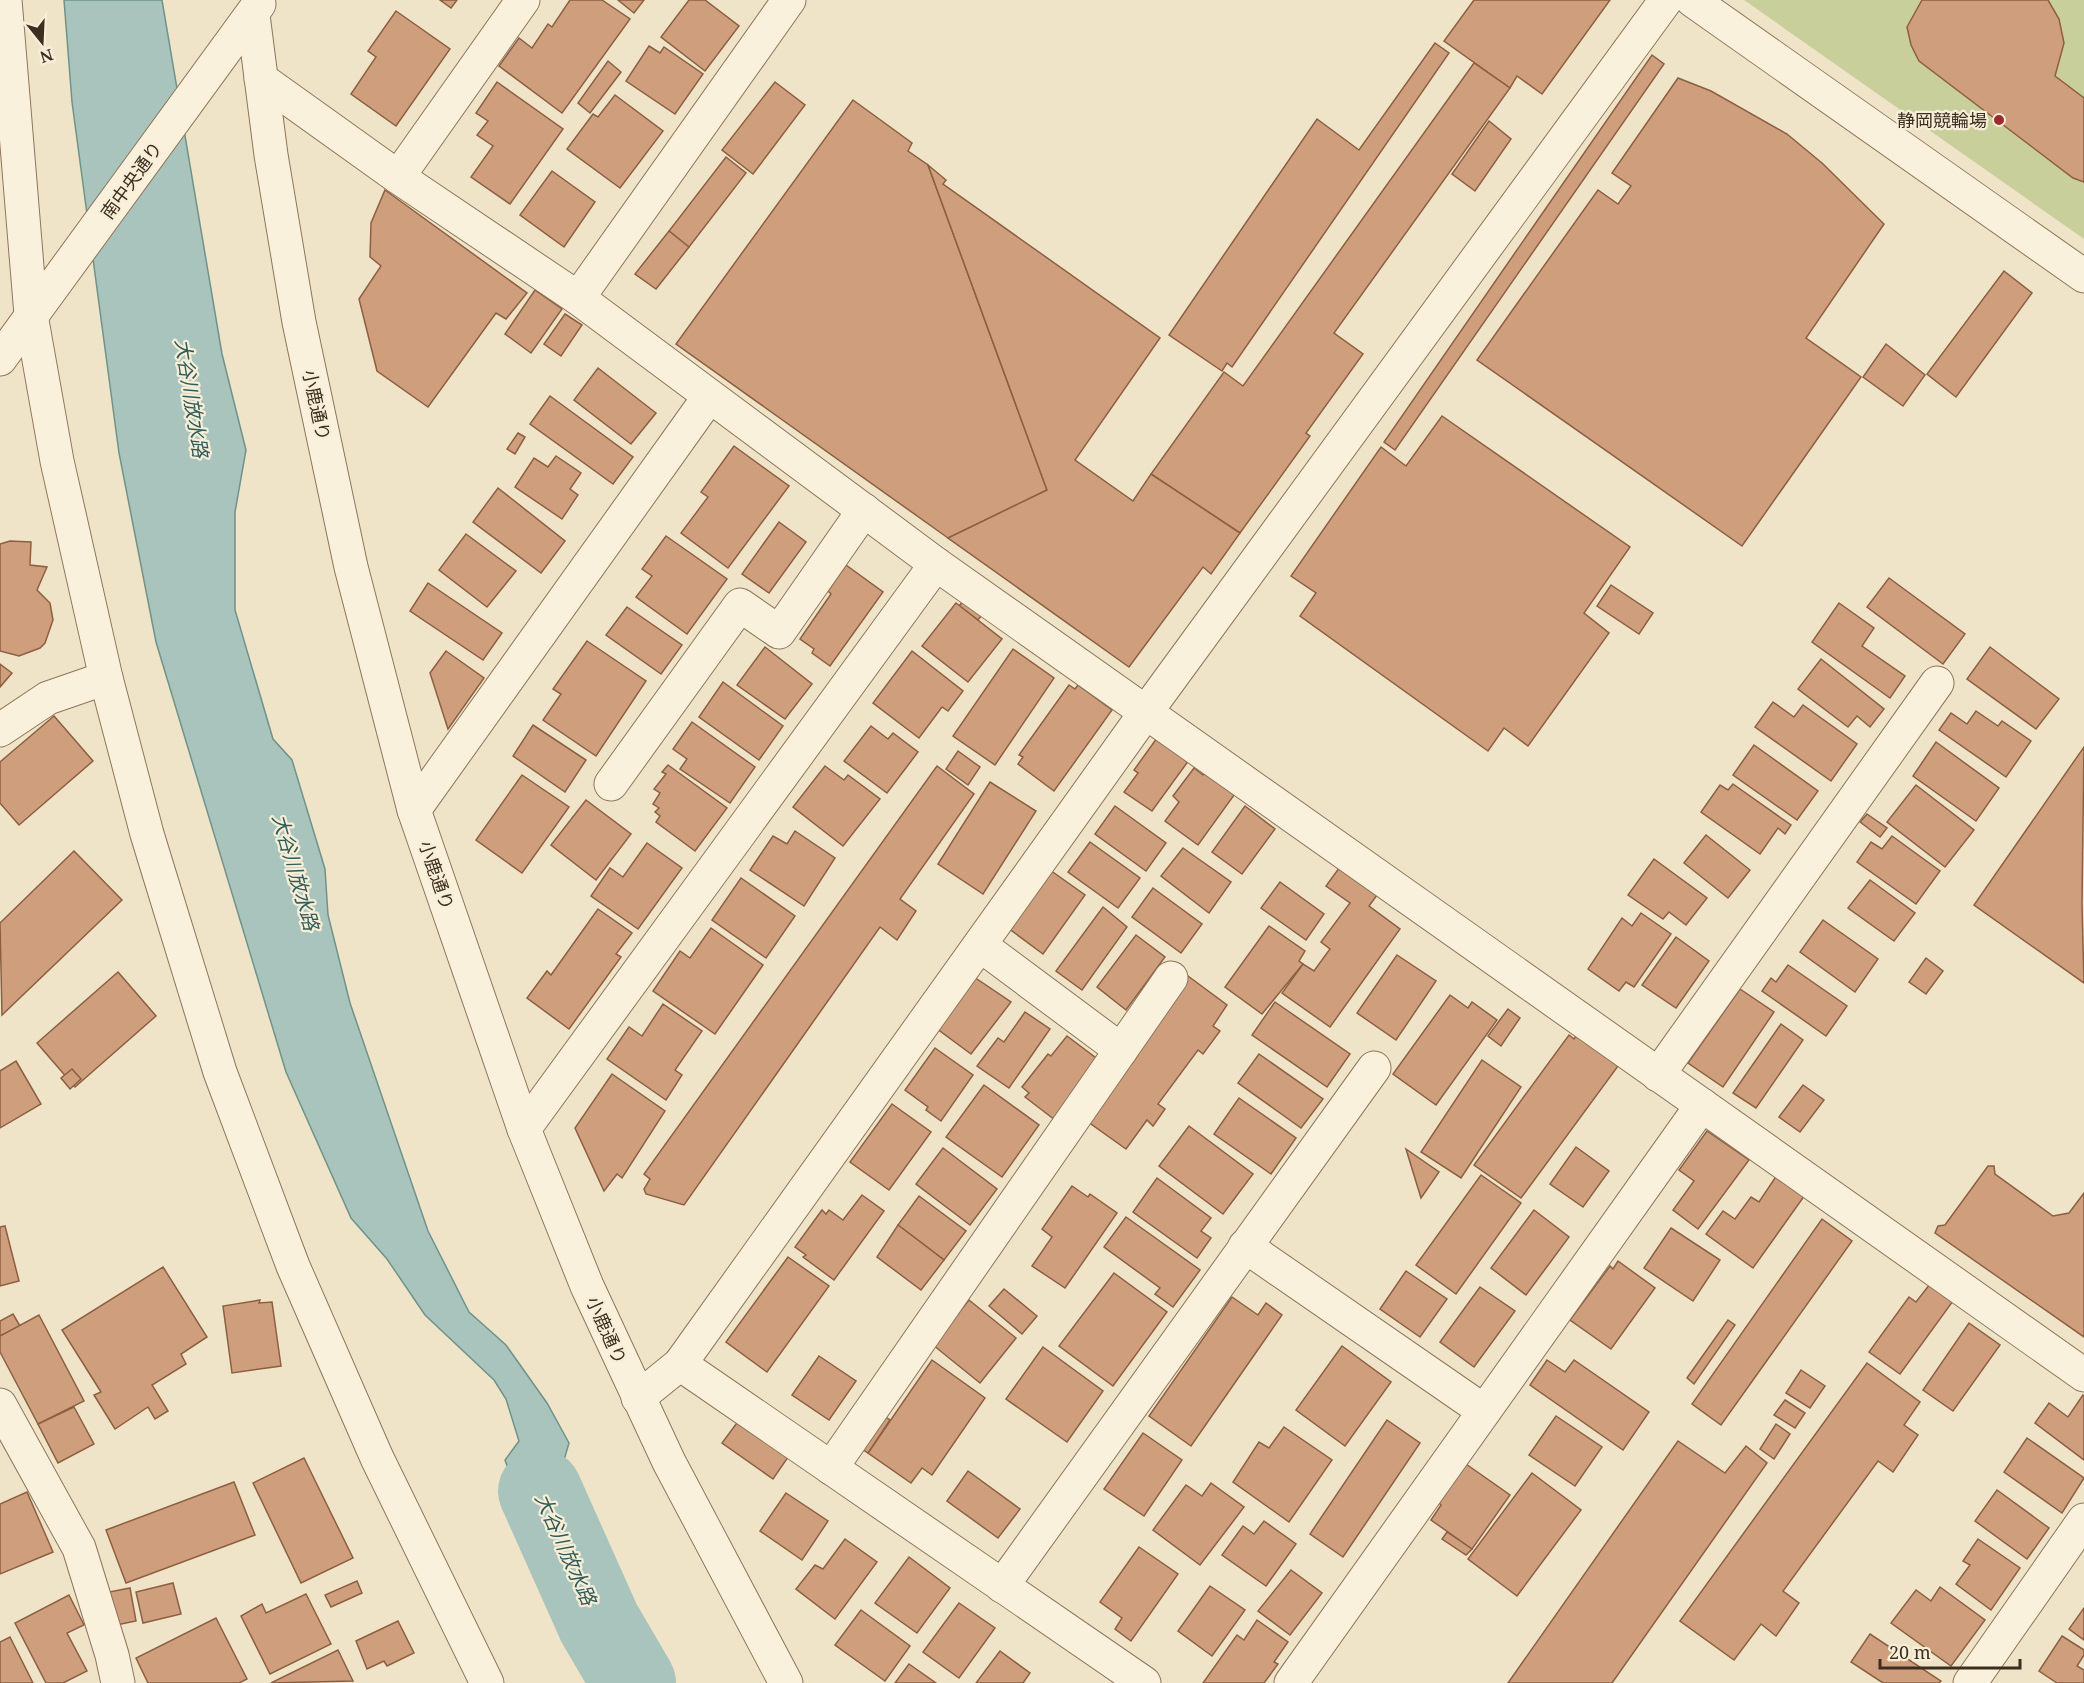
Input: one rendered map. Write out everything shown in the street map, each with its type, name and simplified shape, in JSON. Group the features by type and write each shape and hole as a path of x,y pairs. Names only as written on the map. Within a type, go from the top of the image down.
{"street":[{"path":"398,177 523,0"},
{"path":"578,298 789,0"},
{"path":"638,1398 680,1364 1146,712 1666,0"},
{"path":"1692,0 2084,276"},
{"path":"3,6 31,315 57,461 106,678 147,834 220,1072 293,1266 377,1458 487,1683"},
{"name":"南中央通り","path":"0,359 257,7"},
{"name":"小鹿通り","path":"257,7 261,78 270,154 301,333 351,567 414,810 524,1129 587,1286 638,1398 786,1683"},
{"path":"261,78 398,177 578,298 936,564 2084,1375"},
{"path":"414,810 710,397"},
{"path":"611,784 740,605 778,632 864,510"},
{"path":"524,1129 936,564"},
{"path":"0,730 48,698 106,678"},
{"path":"1658,1075 1937,682"},
{"path":"980,945 1121,1050"},
{"path":"831,1467 1171,978"},
{"path":"1002,1586 1374,1068"},
{"path":"1291,1683 1702,1105"},
{"path":"1245,1246 1485,1411"},
{"path":"680,1364 1144,1683"},
{"path":"0,1405 78,1548 112,1655 118,1683"},
{"path":"1970,1683 2084,1520"}],"green space":[{"name":"静岡競輪場","path":"1744,0 2084,0 2084,239"}],"water":[{"path":"64,0 162,0 222,354 246,450 235,512 235,610 273,739 292,760 325,869 328,915 350,1003 428,1231 469,1312 506,1345 547,1403 569,1443 561,1470 567,1536 595,1607 529,1526 505,1460 519,1441 506,1399 494,1380 425,1315 387,1259 351,1218 286,1072 156,642 119,453 72,102"}],"building":[{"path":"440,0 457,0 451,8"},
{"path":"570,0 602,0 630,19 562,113 499,66 519,38 532,48 548,24 552,27"},
{"path":"618,0 644,0 634,13"},
{"path":"689,0 705,0 739,26 705,71 661,37"},
{"path":"1474,0 1610,0 1542,94 1517,76 1510,88 1444,41"},
{"path":"1922,0 2048,0 2059,19 2064,43 2055,76 2084,98 2084,182 2073,178 1919,61 1911,45 1907,27"},
{"path":"396,11 450,49 396,126 351,94 376,57 368,51"},
{"path":"1435,43 1449,53 1232,367 1227,363 1222,371 1169,335 1317,119 1359,150"},
{"path":"649,46 660,53 664,47 703,74 675,114 626,81"},
{"path":"1652,55 1664,64 1395,450 1384,442"},
{"path":"608,61 621,72 590,113 578,103"},
{"path":"1474,63 1510,88 1334,333 1363,354 1306,433 1310,436 1240,533 1151,474 1224,372 1243,386"},
{"path":"1678,78 1711,91 1787,134 1822,163 1884,224 1806,338 1861,377 1742,546 1477,360 1598,190 1618,204 1631,186 1612,173"},
{"path":"497,82 563,129 510,204 471,177 493,146 477,135 488,121 476,113"},
{"path":"775,82 805,105 753,174 722,150"},
{"path":"615,95 663,131 620,188 567,149 593,114 598,117"},
{"path":"853,100 912,143 908,151 928,165 1047,490 948,538 676,344"},
{"path":"1489,121 1511,139 1475,191 1452,174"},
{"path":"726,157 746,173 689,247 669,231"},
{"path":"928,165 946,180 943,184 1160,338 1075,460 1133,501 1151,474 1240,533 1211,574 1203,567 1129,667 948,538 1047,490"},
{"path":"552,171 595,202 564,247 520,215"},
{"path":"385,190 527,293 506,319 496,313 428,407 377,371 359,299 381,266 370,257 371,223"},
{"path":"669,231 689,247 656,289 635,274"},
{"path":"2004,271 2032,293 1956,397 1927,374"},
{"path":"535,290 562,309 531,353 505,334"},
{"path":"565,314 582,325 561,356 544,344"},
{"path":"1886,344 1925,375 1903,406 1863,377"},
{"path":"598,368 656,413 631,444 574,400"},
{"path":"550,396 633,457 613,484 530,424"},
{"path":"1442,416 1630,547 1584,613 1609,633 1528,746 1504,728 1488,751 1300,616 1316,593 1291,576 1381,447 1406,466"},
{"path":"518,433 525,437 515,454 507,449"},
{"path":"734,446 789,486 728,568 681,533 708,497 701,492"},
{"path":"556,456 581,473 570,489 578,495 562,519 515,487 534,458 548,467"},
{"path":"498,488 565,541 541,573 473,522"},
{"path":"779,522 806,542 769,593 742,574"},
{"path":"466,534 516,571 487,607 439,570"},
{"path":"666,536 727,579 687,634 636,597 652,576 642,569"},
{"path":"10,541 31,542 30,565 47,567 37,590 50,603 53,620 45,643 40,648 19,656 0,651 0,544"},
{"path":"846,565 883,592 830,666 812,653 814,649 800,639 831,594 828,591"},
{"path":"1889,578 1965,634 1943,664 1867,607"},
{"path":"428,583 502,633 483,660 410,611"},
{"path":"1611,585 1653,613 1639,634 1597,606"},
{"path":"967,597 985,611 978,620 959,606"},
{"path":"956,603 1002,639 968,682 922,646"},
{"path":"1839,603 1874,628 1862,646 1905,676 1890,698 1812,642"},
{"path":"627,607 682,645 661,674 606,635"},
{"path":"587,641 646,681 596,756 543,720 561,694 553,689"},
{"path":"765,647 812,684 785,719 737,685"},
{"path":"1990,647 2059,699 2036,729 1967,679"},
{"path":"1013,649 1054,678 995,765 953,736"},
{"path":"446,651 484,678 448,729 430,673"},
{"path":"912,651 963,691 948,711 942,707 919,738 873,703"},
{"path":"1821,659 1884,709 1870,727 1857,716 1848,727 1798,689"},
{"path":"0,664 12,673 0,687"},
{"path":"723,682 783,726 759,760 699,717"},
{"path":"1069,685 1075,689 1078,685 1112,710 1054,791 1018,764 1023,757 1019,755"},
{"path":"1773,702 1794,717 1803,705 1857,744 1831,781 1755,727"},
{"path":"1976,711 1998,726 2002,721 2031,741 2006,777 1939,730 1951,713 1967,724"},
{"path":"54,716 93,761 19,825 0,803 0,762"},
{"path":"692,722 755,767 730,803 680,769 687,759 673,749"},
{"path":"533,725 586,760 565,792 513,756"},
{"path":"871,726 888,739 893,733 918,752 887,793 844,761"},
{"path":"1157,738 1189,760 1152,811 1124,792 1138,773 1134,770"},
{"path":"1936,742 1999,788 1976,821 1913,776"},
{"path":"1754,745 1818,791 1797,820 1733,775"},
{"path":"2084,747 2082,904 2084,983 1974,905"},
{"path":"958,751 980,767 968,785 946,769"},
{"path":"668,765 727,808 695,851 656,822 660,816 655,812 659,808 653,804 660,793 654,789 666,774 662,772"},
{"path":"825,766 844,780 848,775 880,799 843,846 793,807"},
{"path":"937,766 974,794 900,899 916,911 897,940 880,927 684,1205 646,1194 644,1189 650,1179 644,1174"},
{"path":"1194,768 1203,775 1207,769 1237,791 1198,845 1165,821 1179,802 1173,796"},
{"path":"522,775 569,807 522,873 476,840"},
{"path":"990,782 1036,811 983,894 938,864"},
{"path":"1733,784 1791,825 1785,834 1778,828 1760,854 1701,812 1720,785 1728,790"},
{"path":"1916,785 1974,830 1945,867 1887,822"},
{"path":"586,800 631,834 596,880 551,845"},
{"path":"1115,806 1166,843 1146,871 1095,834"},
{"path":"1245,806 1275,829 1242,874 1212,852"},
{"path":"1867,814 1887,828 1880,837 1860,822"},
{"path":"795,831 835,858 804,906 750,870 773,836 787,844"},
{"path":"1706,835 1750,870 1728,898 1684,863"},
{"path":"1892,836 1940,871 1916,904 1857,862 1871,842 1882,849"},
{"path":"1090,842 1140,878 1118,908 1068,872"},
{"path":"647,843 682,868 638,929 591,896 610,868 623,877"},
{"path":"1183,848 1231,882 1209,913 1161,876"},
{"path":"74,851 122,900 2,1015 0,923"},
{"path":"1654,859 1707,898 1686,925 1669,912 1663,919 1628,895"},
{"path":"1342,864 1380,891 1369,906 1400,929 1330,1027 1282,993 1303,964 1314,971 1330,949 1321,942 1350,903 1326,886"},
{"path":"1050,870 1085,895 1043,954 1008,928"},
{"path":"741,878 795,916 766,958 712,920"},
{"path":"1870,880 1915,913 1894,941 1848,908"},
{"path":"1280,882 1324,914 1306,940 1261,908"},
{"path":"1153,888 1202,924 1181,953 1132,917"},
{"path":"1103,907 1127,927 1082,990 1056,971"},
{"path":"598,909 632,933 616,954 621,957 569,1029 527,998 547,971 551,975"},
{"path":"1641,913 1671,934 1634,987 1626,982 1619,991 1588,969 1622,918 1632,926"},
{"path":"1823,920 1878,959 1855,992 1800,952"},
{"path":"1269,926 1305,951 1299,961 1303,964 1262,1014 1225,987"},
{"path":"711,928 763,965 715,1034 653,991 680,951 690,958"},
{"path":"1136,935 1165,957 1126,1010 1097,987"},
{"path":"1676,937 1709,961 1676,1008 1642,985"},
{"path":"1397,955 1436,981 1396,1040 1357,1013"},
{"path":"1926,958 1943,971 1926,994 1909,982"},
{"path":"1788,965 1847,1006 1826,1036 1762,991 1771,978 1776,982"},
{"path":"118,972 156,1016 75,1087 37,1043"},
{"path":"1188,976 1227,1005 1213,1026 1220,1031 1203,1054 1198,1050 1158,1104 1165,1109 1153,1126 1147,1120 1126,1149 1084,1119"},
{"path":"974,977 1011,1002 971,1054 936,1028"},
{"path":"1740,989 1774,1012 1723,1087 1688,1063"},
{"path":"1450,995 1468,1008 1472,1002 1497,1020 1436,1105 1393,1074"},
{"path":"1275,1002 1350,1054 1327,1087 1252,1035"},
{"path":"663,1004 702,1031 675,1070 682,1075 666,1100 607,1059 629,1027 642,1036"},
{"path":"1508,1009 1520,1018 1501,1046 1488,1036"},
{"path":"1025,1012 1050,1029 1009,1088 977,1066 998,1038 1004,1042"},
{"path":"1781,1024 1803,1040 1756,1108 1733,1093"},
{"path":"1579,1031 1621,1062 1521,1198 1474,1165 1569,1035 1574,1039"},
{"path":"1067,1036 1100,1061 1055,1120 1025,1097 1029,1093 1022,1087 1048,1054 1051,1056"},
{"path":"935,1048 973,1075 941,1121 926,1110 928,1107 905,1090"},
{"path":"1259,1054 1323,1099 1301,1128 1238,1083"},
{"path":"1482,1060 1521,1087 1461,1178 1421,1152"},
{"path":"16,1061 41,1104 0,1128 0,1071"},
{"path":"72,1069 81,1079 70,1089 61,1078"},
{"path":"612,1074 665,1111 622,1178 617,1174 604,1191 575,1128"},
{"path":"984,1085 1039,1125 1002,1177 946,1137"},
{"path":"1803,1085 1824,1100 1800,1132 1779,1117"},
{"path":"1239,1098 1296,1138 1271,1174 1214,1134"},
{"path":"892,1104 931,1132 889,1190 850,1162"},
{"path":"1189,1126 1253,1174 1223,1214 1159,1166"},
{"path":"1707,1131 1749,1160 1698,1229 1673,1210 1694,1181 1679,1170"},
{"path":"1576,1147 1609,1171 1583,1207 1550,1184"},
{"path":"943,1148 997,1189 970,1225 916,1184"},
{"path":"1406,1149 1439,1172 1421,1198"},
{"path":"1988,1166 1994,1166 1995,1174 2053,1216 2069,1213 2084,1193 2084,1337 1935,1233 1938,1226 1945,1225"},
{"path":"1481,1175 1521,1203 1456,1294 1416,1265"},
{"path":"1777,1175 1805,1195 1753,1268 1706,1234 1723,1211 1735,1219 1751,1197 1759,1202"},
{"path":"1157,1178 1211,1218 1201,1231 1211,1238 1197,1258 1133,1212"},
{"path":"1072,1186 1088,1197 1090,1194 1117,1213 1065,1288 1032,1266 1052,1237 1042,1229"},
{"path":"862,1195 884,1211 834,1280 803,1257 806,1255 795,1247 822,1210 826,1214 829,1210 843,1220"},
{"path":"919,1196 966,1231 944,1260 898,1225"},
{"path":"1534,1210 1569,1237 1526,1295 1491,1268"},
{"path":"1126,1217 1200,1270 1173,1307 1155,1294 1160,1288 1104,1247"},
{"path":"1822,1219 1852,1241 1721,1425 1692,1404"},
{"path":"898,1225 944,1260 921,1290 877,1257"},
{"path":"5,1226 19,1281 0,1286 0,1227"},
{"path":"1671,1228 1720,1260 1693,1301 1644,1268"},
{"path":"788,1257 829,1286 767,1372 726,1342"},
{"path":"1618,1261 1655,1288 1611,1349 1570,1320 1610,1266 1613,1269"},
{"path":"163,1267 207,1337 181,1354 186,1364 152,1385 168,1411 155,1419 148,1407 115,1429 94,1395 101,1392 62,1330"},
{"path":"1406,1271 1447,1299 1420,1337 1380,1309"},
{"path":"1114,1273 1167,1312 1113,1386 1059,1346"},
{"path":"1930,1284 1953,1301 1900,1374 1869,1352 1909,1297 1916,1302"},
{"path":"1480,1287 1515,1311 1474,1367 1440,1342"},
{"path":"1004,1289 1037,1316 1022,1334 989,1306"},
{"path":"1232,1297 1258,1315 1266,1303 1282,1315 1191,1446 1149,1416"},
{"path":"260,1300 259,1303 272,1302 281,1366 232,1373 223,1306"},
{"path":"969,1300 1016,1338 980,1383 933,1345"},
{"path":"13,1314 20,1326 0,1336 0,1321"},
{"path":"39,1315 84,1401 38,1424 0,1352 0,1336"},
{"path":"1728,1320 1735,1325 1694,1384 1687,1378"},
{"path":"1969,1323 2000,1345 1953,1411 1923,1390"},
{"path":"1342,1346 1391,1382 1345,1446 1296,1410"},
{"path":"1043,1347 1103,1391 1067,1442 1006,1399"},
{"path":"819,1356 856,1381 829,1420 792,1395"},
{"path":"932,1360 985,1398 932,1475 922,1468 911,1483 868,1453"},
{"path":"1547,1360 1565,1372 1574,1360 1649,1412 1623,1450 1530,1385"},
{"path":"1867,1363 1920,1402 1904,1425 1918,1435 1893,1472 1878,1461 1783,1591 1799,1603 1776,1636 1761,1624 1734,1660 1680,1621"},
{"path":"1801,1370 1825,1386 1810,1408 1786,1393"},
{"path":"2083,1395 2084,1460 2035,1423 2049,1403 2068,1417"},
{"path":"1785,1400 1805,1413 1795,1428 1774,1415"},
{"path":"74,1407 94,1444 58,1463 38,1424"},
{"path":"881,1414 890,1420 868,1453 859,1447"},
{"path":"742,1416 793,1450 773,1479 722,1443"},
{"path":"1556,1416 1602,1447 1575,1486 1529,1455"},
{"path":"1387,1420 1420,1443 1343,1557 1310,1534"},
{"path":"1776,1424 1790,1434 1774,1459 1760,1449"},
{"path":"1284,1427 1332,1460 1289,1522 1233,1482 1259,1442 1269,1448"},
{"path":"1143,1433 1182,1460 1144,1516 1104,1489"},
{"path":"2027,1438 2084,1478 2062,1513 2004,1472"},
{"path":"1678,1441 1725,1473 1746,1446 1767,1463 1612,1683 1508,1683"},
{"path":"304,1458 353,1558 301,1583 253,1483"},
{"path":"1466,1464 1510,1495 1472,1549 1431,1520 1441,1505 1438,1502"},
{"path":"968,1471 1020,1509 998,1538 947,1501"},
{"path":"1532,1473 1581,1510 1517,1596 1468,1559"},
{"path":"234,1482 255,1535 126,1583 106,1530"},
{"path":"1211,1483 1244,1507 1200,1565 1153,1530 1186,1485 1202,1496"},
{"path":"1997,1490 2049,1528 2027,1559 1975,1521"},
{"path":"27,1492 53,1552 0,1574 0,1504"},
{"path":"786,1493 828,1521 802,1560 760,1531"},
{"path":"1264,1521 1296,1544 1266,1586 1222,1555 1243,1526 1254,1534"},
{"path":"1447,1532 1472,1549 1466,1555 1442,1539"},
{"path":"845,1539 877,1562 835,1619 796,1589 815,1565 823,1569"},
{"path":"1978,1539 2020,1568 1991,1610 1956,1584 1970,1565 1963,1561"},
{"path":"1139,1547 1178,1574 1131,1641 1115,1629 1122,1618 1100,1602"},
{"path":"909,1557 950,1588 917,1633 875,1603"},
{"path":"1291,1570 1322,1593 1290,1635 1258,1611"},
{"path":"357,1581 362,1593 331,1607 325,1595"},
{"path":"173,1583 181,1614 143,1623 136,1592"},
{"path":"1210,1586 1245,1610 1212,1656 1178,1631"},
{"path":"1940,1587 1985,1620 1951,1666 1891,1623 1916,1590 1931,1601"},
{"path":"130,1588 136,1621 116,1625 109,1592"},
{"path":"306,1594 331,1644 270,1674 241,1616 262,1604 266,1613"},
{"path":"69,1595 84,1625 67,1633 87,1671 63,1683 46,1683 15,1623"},
{"path":"959,1603 995,1628 959,1678 923,1652"},
{"path":"2084,1608 2084,1640 2069,1629"},
{"path":"861,1610 910,1646 885,1681 835,1645"},
{"path":"216,1618 247,1679 239,1683 148,1683 136,1658"},
{"path":"1257,1620 1288,1642 1274,1662 1278,1664 1264,1683 1203,1683 1237,1635 1244,1640"},
{"path":"398,1621 414,1653 387,1666 384,1661 367,1669 356,1641"},
{"path":"1870,1634 1941,1681 1939,1683 1883,1683 1851,1662"},
{"path":"2062,1636 2084,1650 2084,1655 2077,1666 2084,1670 2084,1683 2057,1683 2039,1671"},
{"path":"10,1637 33,1683 0,1683 0,1642"},
{"path":"338,1650 353,1681 271,1683"},
{"path":"1000,1651 1030,1673 1023,1683 976,1683"},
{"path":"909,1664 936,1683 895,1683"}],"waterway":[{"name":"大谷川放水路","path":"540,1491 599,1623 634,1683"}],"place":[{"name":"静岡競輪場","path":"1999,120"}]}
